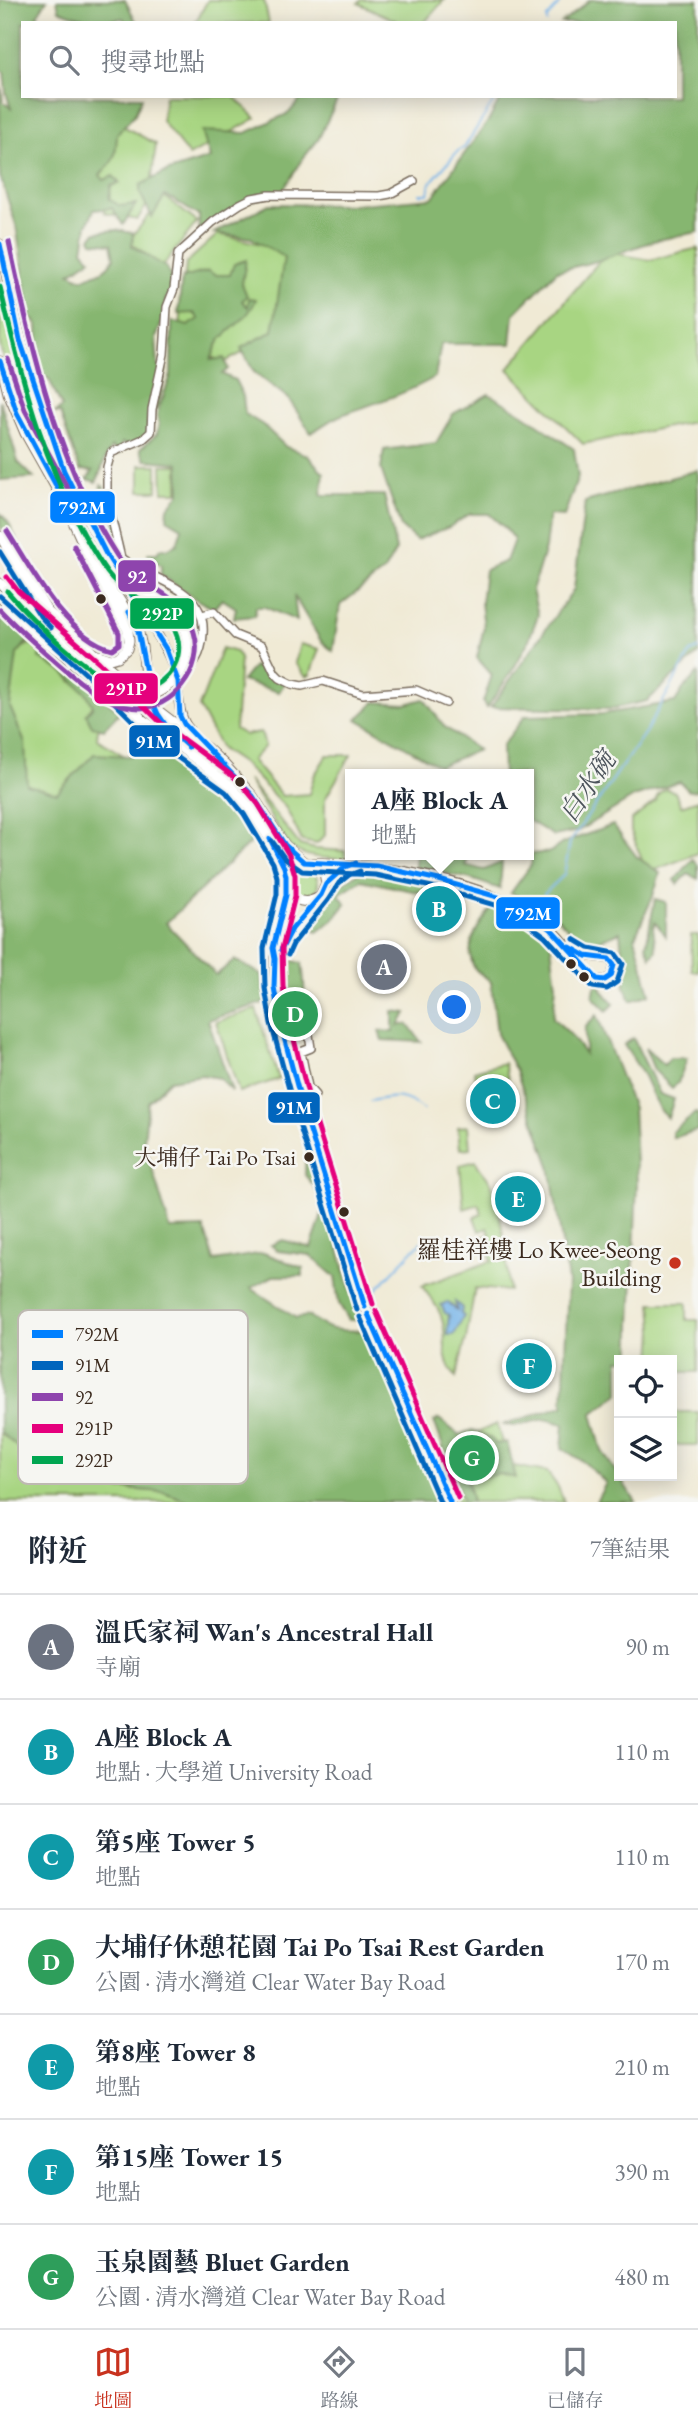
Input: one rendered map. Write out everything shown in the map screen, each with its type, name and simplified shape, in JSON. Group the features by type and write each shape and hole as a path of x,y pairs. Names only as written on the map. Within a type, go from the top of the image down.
{"main road":[{"path":"0,244 15,319 64,471 124,586 162,640 178,681 181,718 248,790 285,845 324,872 326,884 321,895 292,929 275,959"},
{"path":"0,361 15,411 32,447 61,495 95,561 135,622 142,647 145,675"},
{"path":"15,411 12,393 14,380 26,379 38,393"},
{"path":"77,528 93,566 130,636 127,649 114,659 87,648"},
{"path":"0,536 47,611 151,705 206,747"},
{"path":"0,597 29,627 106,690 124,697 141,698 158,694 175,681 184,667 188,650 182,622 162,600 125,579 106,554"},
{"path":"0,583 149,725 228,783"},
{"path":"118,675 142,687 163,687 178,681"},
{"path":"167,728 213,766 242,797 281,859 286,888 273,948 274,987 280,1022 303,1108 367,1311 450,1502"},
{"path":"286,876 294,865 307,862"},
{"path":"286,888 292,897 301,902 312,901 321,895"}],"street":[{"path":"178,681 198,659 204,634 202,615 177,587 121,558 107,499 107,467 111,453 143,439 151,432 152,410 164,354 167,307 174,289 178,254 213,222 253,198 269,195 379,196 390,194 414,181"},
{"path":"202,615 214,612 235,635 260,645 275,673 297,685 323,681 366,694 414,690 425,692 446,703"},
{"path":"307,862 356,863 439,880 498,897 535,917 561,938 597,979 605,980 613,973 612,961 586,956 570,947"},
{"path":"326,884 345,867 356,863"},
{"path":"591,973 593,961 601,957"},
{"path":"309,1035 311,1048 301,1052 308,1087 315,1095"}],"green space":[{"path":"0,0 47,0 37,15 42,20 71,21 21,21 21,98 142,98 135,114 117,134 114,157 100,175 104,180 113,176 120,183 111,186 109,199 120,206 136,204 123,225 112,208 94,210 87,225 83,250 91,259 70,273 82,279 101,272 108,266 114,258 111,244 93,242 91,238 96,232 117,230 133,233 132,246 167,268 176,291 166,298 163,319 156,338 158,366 166,370 160,399 145,440 131,447 122,443 119,454 112,447 96,482 87,479 93,471 80,470 60,413 55,413 62,407 49,379 42,376 38,325 30,316 16,225 0,176 0,87 3,102 11,108 4,72 0,70"},
{"path":"57,0 125,0 136,21 125,21 123,18 97,21 59,10"},
{"path":"208,0 264,0 269,21 196,21"},
{"path":"362,0 444,0 426,21 397,21 358,3"},
{"path":"590,0 698,0 698,232 653,241 597,261 557,271 514,314 511,344 441,344 435,377 402,393 331,420 311,433 288,398 254,372 241,348 273,331 284,257 251,238 214,233 269,204 349,205 432,198 489,120 501,98 677,98 677,21 564,21"},
{"path":"165,98 235,98 256,118 189,156 162,121"},
{"path":"301,98 338,98 318,140 282,192 239,204 199,231 199,215 165,196 152,217 140,193 140,185 166,172 210,158 202,131 246,133 289,113"},
{"path":"110,119 156,144 149,202 137,220 105,213 85,169"},
{"path":"164,196 197,222 162,267 129,241"},
{"path":"218,234 291,251 278,334 223,363 179,337 186,263"},
{"path":"698,248 698,421 583,444 508,369 607,252 650,260"},
{"path":"246,260 242,284 247,296 242,301 248,307 249,298 256,299 245,316 219,341 211,360 224,358 228,369 222,374 235,380 243,396 245,414 263,425 286,447 307,455 324,473 321,495 384,495 396,550 384,571 340,605 333,651 321,641 294,596 297,621 265,607 256,607 255,616 234,618 236,608 222,599 214,608 200,601 161,575 161,565 149,560 148,553 157,553 160,549 177,544 182,528 167,519 168,508 180,493 179,463 145,460 140,449 157,434 157,414 171,375 172,321 188,326 199,319 194,313 178,314 182,278 208,271 215,275 230,275 234,264"},
{"path":"0,277 24,370 7,375 0,345"},
{"path":"17,385 25,385 56,472 32,432 19,401 15,390"},
{"path":"489,394 574,449 578,477 564,516 549,515 545,548 532,590 538,615 528,642 487,708 483,702 492,675 477,658 484,627 481,603 485,570 506,561 514,540 489,514 470,514 449,527 416,540 401,527 381,469 384,450 436,443 453,414"},
{"path":"0,400 18,462 34,478 0,480"},
{"path":"140,465 157,465 157,491 140,491"},
{"path":"162,465 178,465 178,492 163,492"},
{"path":"698,470 698,654 647,701 610,709 491,707 574,589 585,502"},
{"path":"101,485 104,487 109,525 119,520 120,538 115,538 120,561 109,544 102,525"},
{"path":"0,513 8,522 43,593 0,526"},
{"path":"0,612 120,712 104,729 92,726 86,714 93,706 87,694 63,672 39,658 40,651 28,641 17,654 10,707 25,743 27,785 57,793 94,754 130,756 145,734 221,786 256,837 166,923 216,975 235,960 262,975 266,1002 208,1020 232,1091 219,1078 202,1075 170,1080 148,1102 144,1141 170,1229 204,1228 214,1261 264,1253 303,1268 303,1276 273,1276 251,1288 296,1318 309,1316 338,1330 369,1331 445,1502 191,1502 164,1492 66,1484 248,1484 248,1310 18,1310 18,1447 0,1432"},
{"path":"36,641 63,666 71,681 101,697 97,739 164,780 121,845 19,786 4,656"},
{"path":"300,644 319,649 310,675 306,677 295,663"},
{"path":"222,648 236,652 240,658 235,729 245,735 261,732 265,746 252,760 282,796 309,794 314,776 327,755 351,755 325,799 325,835 317,844 302,841 286,808 246,766 221,749 199,707"},
{"path":"254,666 265,670 284,684 279,692 242,681"},
{"path":"698,673 698,790 689,791 680,782 634,797 578,831 554,836 534,824 534,769 503,769 502,746 525,716 603,714 675,702"},
{"path":"424,699 445,727 478,750 439,766 357,719 375,702 406,704"},
{"path":"248,780 300,845 345,851 345,859 309,856 289,846"},
{"path":"666,789 675,792 681,806 698,800 698,853 647,873 631,831 631,821"},
{"path":"613,825 637,857 660,873 635,937 650,994 631,1001 625,987 620,932 585,946 555,915 511,893 534,860 534,854 550,852 563,843"},
{"path":"693,859 698,865 698,879 688,874 678,884 675,880"},
{"path":"416,860 468,860 465,865 484,870 502,862 500,889 471,879 415,867"},
{"path":"305,870 314,874 318,883 314,892 305,896 296,892 292,883 296,874"},
{"path":"361,871 397,877 471,897 469,903 361,880 339,894 346,904 333,920 317,932 309,923 338,887"},
{"path":"655,899 666,902 666,936 655,922 653,928 656,950 651,957 646,946"},
{"path":"494,904 550,937 556,985 553,1018 585,1054 585,1028 597,1015 633,1108 637,1183 631,1355 614,1355 614,1397 592,1414 602,1451 614,1469 614,1481 622,1481 636,1502 596,1502 606,1483 585,1463 562,1448 564,1424 545,1419 514,1426 503,1425 563,1406 568,1281 550,1166 516,1071 497,1034 491,982 475,969 471,958 472,941"},
{"path":"691,935 698,935 698,971 692,971"},
{"path":"289,960 302,963 304,998 295,1020 288,1026 279,983"},
{"path":"600,983 602,990 614,1004 607,1011 593,997 595,987"},
{"path":"256,1009 279,1079 239,1092 216,1022"},
{"path":"393,1011 407,1013 398,1026 408,1024 421,1042 382,1040 379,1031 393,1032"},
{"path":"633,1038 660,1094 674,1099 668,1118 659,1109 644,1076 624,1045"},
{"path":"645,1048 664,1065 670,1058 687,1058 678,1083 672,1088 654,1070"},
{"path":"504,1063 509,1082 477,1090 474,1071"},
{"path":"695,1113 698,1114 698,1130 673,1138 672,1132"},
{"path":"468,1126 470,1148 460,1149 458,1127"},
{"path":"306,1154 325,1200 351,1291 363,1320 349,1320 339,1304 335,1277 310,1255 278,1251 271,1245 283,1240 311,1248 321,1218 322,1202 305,1175"},
{"path":"476,1161 491,1183 499,1209 509,1291 475,1288 456,1377 447,1362 441,1314 422,1286 492,1261 483,1237 490,1234 488,1228 479,1231 474,1217 482,1214 479,1204 464,1209 460,1165"},
{"path":"652,1303 687,1303 687,1320 698,1320 698,1372 677,1372 677,1355 652,1355"},
{"path":"677,1412 698,1412 698,1445 677,1445"},
{"path":"439,1419 459,1435 472,1430 490,1438 496,1444 507,1442 516,1478 498,1474 474,1479 472,1469 465,1469 472,1502 463,1502 434,1421"},
{"path":"497,1424 508,1465 547,1472 558,1487 564,1502 458,1502 435,1450"},
{"path":"0,1432 18,1447 18,1484 66,1484 164,1492 191,1502 0,1502"}],"water":[{"path":"447,1302 457,1310 455,1302 462,1308 461,1314 464,1316 454,1335 447,1335 449,1315 441,1305"}],"waterway":[{"path":"547,21 563,0"},
{"path":"420,194 428,194 430,183 458,151 464,148 496,98"},
{"name":"白水碗","path":"532,912 538,909 545,893 564,875 570,842 646,731 691,652 698,649"},
{"name":"白水碗","path":"498,923 505,914 527,915"},
{"path":"370,1101 398,1098 410,1101 424,1110"},
{"path":"370,1296 421,1242"}],"transit line":[{"name":"92","path":"0,610 77,679 111,701 130,707 148,707 165,701 182,686 195,660 196,639 188,618 170,598 136,576 117,556 78,483 37,364 9,242"},
{"name":"792M","path":"0,244 20,340 64,471 106,554 166,649 178,681 180,716 184,724 253,796 285,845 304,862 376,866 498,897 527,912 551,929 597,979 605,980 611,976 614,965 609,959 586,956 570,947"},
{"name":"292P","path":"0,287 28,395 66,499 83,533 111,577 168,619 177,636 178,656 168,675 151,687 136,690 116,684 64,648 7,591"},
{"name":"92","path":"8,359 25,410 68,489"},
{"name":"792M","path":"0,361 17,413 60,493"},
{"name":"92","path":"7,531 65,617 96,642 112,649 119,644 119,633 74,546"},
{"name":"91M","path":"0,552 40,616 51,628"},
{"name":"291P","path":"7,577 18,591 99,662 161,723 238,780 258,804 289,855 295,875 295,896 282,948 283,986 289,1020 311,1106 373,1304"},
{"name":"91M","path":"0,596 87,675 149,737 226,792 244,814 273,863 277,877 277,894 264,948 265,988 271,1023 295,1111 357,1310"},
{"name":"792M","path":"129,612 138,631 151,698 169,730 188,747"},
{"name":"792M","path":"270,839 286,876 286,895 273,948 274,987 280,1022 303,1108 365,1307"},
{"name":"91M","path":"272,841 285,859 302,871 375,875 437,888 495,905 522,919 545,936 593,987 607,989 617,982 623,964 615,953 589,948 574,939"},
{"name":"792M","path":"281,950 292,929 321,895 326,884 345,867 356,863"},
{"name":"91M","path":"288,955 293,944 339,883 360,871"},
{"name":"291P","path":"376,1311 458,1498"},
{"name":"792M","path":"368,1314 450,1502"},
{"name":"91M","path":"360,1317 440,1502"}],"place":[{"name":"A座 Block A","path":"439,909"},
{"name":"溫氏家祠 Wan's Ancestral Hall","path":"384,967"},
{"name":"大埔仔休憩花園 Tai Po Tsai Rest Garden","path":"295,1014"},
{"name":"第5座 Tower 5","path":"493,1101"},
{"name":"大埔仔 Tai Po Tsai","path":"309,1157"},
{"name":"第8座 Tower 8","path":"518,1199"},
{"name":"羅桂祥樓 Lo Kwee-Seong Building","path":"675,1263"},
{"name":"第15座 Tower 15","path":"529,1366"},
{"name":"玉泉園藝 Bluet Garden","path":"472,1458"}]}
